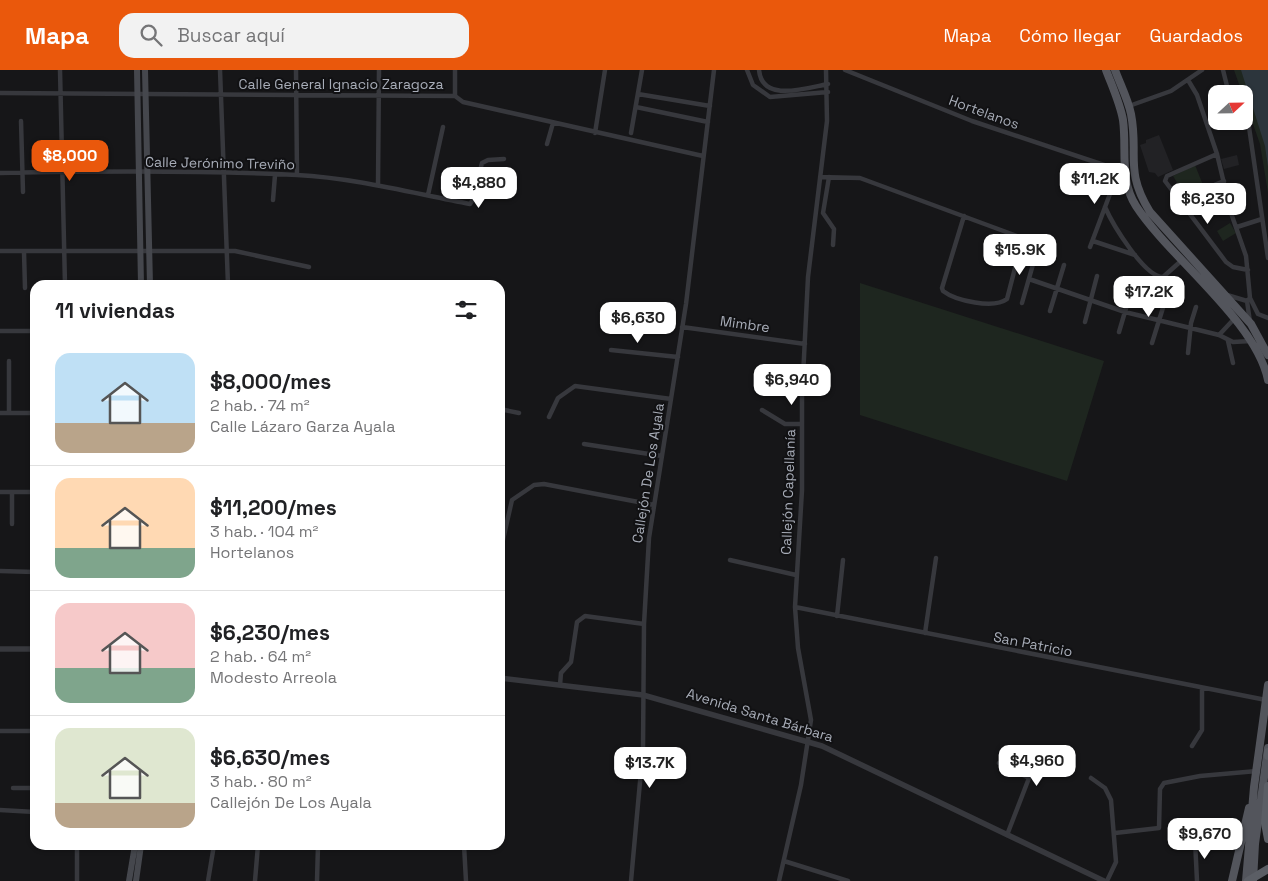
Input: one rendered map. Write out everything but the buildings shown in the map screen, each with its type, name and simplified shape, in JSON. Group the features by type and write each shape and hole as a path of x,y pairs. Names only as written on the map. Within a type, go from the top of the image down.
{"highway":[{"path":"1268,750 1268,756"},
{"path":"1268,786 1265,813 1265,830 1268,839"},
{"path":"1247,881 1268,869"}],"main road":[{"path":"137,70 141,280"},
{"path":"145,70 150,280"},
{"path":"1106,70 1122,113 1122,169 1134,202 1251,341 1260,357 1268,380"},
{"path":"1115,70 1129,106 1132,124 1135,182 1142,198 1150,212 1250,324 1268,355"},
{"path":"1232,881 1257,771 1268,685"},
{"path":"1253,881 1255,844 1268,750"},
{"path":"1247,881 1254,787"},
{"path":"129,881 133,850"},
{"path":"136,881 140,850"}],"street":[{"path":"60,70 65,280"},
{"path":"220,70 228,280"},
{"path":"296,70 297,175"},
{"path":"378,185 379,70"},
{"path":"455,70 455,96"},
{"path":"595,134 605,70"},
{"path":"631,133 642,70"},
{"name":"Callejón De Los Ayala","path":"631,881 642,766 647,558 678,358 714,70"},
{"path":"747,70 753,85 764,95 775,98 828,92"},
{"path":"759,70 761,80 772,90 806,88 828,84"},
{"name":"Callejón Capellanía","path":"779,881 809,742 811,711 798,648 795,607 802,490 802,424 808,277 827,121 828,84 826,70"},
{"name":"Hortelanos","path":"845,70 972,121 1122,169"},
{"path":"1129,106 1165,93 1202,70"},
{"path":"1222,70 1226,85"},
{"path":"1188,80 1197,96 1217,154 1248,270 1250,324"},
{"path":"806,88 807,94"},
{"name":"Calle General Ignacio Zaragoza","path":"0,93 455,96 461,102 595,134 703,156"},
{"path":"638,94 710,106"},
{"path":"636,107 708,122"},
{"path":"21,121 22,192"},
{"path":"546,144 553,123"},
{"path":"428,196 444,127"},
{"path":"1249,130 1268,258"},
{"path":"1217,154 1186,166 1165,179 1178,200 1226,262 1233,267 1248,270"},
{"name":"Calle Jerónimo Treviño","path":"0,173 147,172 297,175 378,185 471,203 481,165 488,160 504,159"},
{"path":"1090,247 1122,169"},
{"path":"273,200 274,175"},
{"path":"829,177 823,213 834,229 834,245"},
{"path":"820,178 860,178 964,216 1018,236 1021,245 1007,298 1000,303 982,304 943,291 942,288 964,216"},
{"path":"1178,200 1224,181"},
{"path":"1105,207 1117,231 1154,274 1160,277 1166,275 1182,261"},
{"path":"1237,227 1262,219"},
{"path":"1092,241 1136,255"},
{"path":"0,251 235,251 309,267"},
{"path":"24,252 25,288"},
{"path":"1022,304 1036,254"},
{"path":"1050,311 1064,265"},
{"path":"1085,322 1098,276"},
{"path":"1030,280 1125,312 1219,335 1238,343 1251,341"},
{"path":"1119,332 1132,288"},
{"path":"1224,294 1249,300 1258,314 1268,318"},
{"path":"1152,343 1166,298"},
{"path":"1188,353 1196,307"},
{"path":"1219,335 1234,319"},
{"name":"Mimbre","path":"682,327 805,344"},
{"path":"0,331 30,331"},
{"path":"1228,340 1233,363"},
{"path":"611,350 678,358"},
{"path":"9,413 10,361"},
{"path":"549,417 558,398 572,386 671,400"},
{"path":"505,410 518,413"},
{"path":"762,410 785,424 802,424"},
{"path":"0,413 30,412"},
{"path":"584,444 662,456"},
{"path":"505,531 512,500 534,485 544,484 654,505"},
{"path":"0,492 30,492"},
{"path":"12,492 12,524"},
{"path":"925,633 936,558"},
{"path":"730,560 796,575"},
{"path":"837,616 843,560"},
{"path":"0,571 30,572"},
{"name":"San Patricio","path":"795,607 1202,689 1266,700"},
{"path":"560,685 561,673 571,662 577,622 580,618 585,616 644,624"},
{"path":"0,649 30,649"},
{"name":"Avenida Santa Bárbara","path":"505,679 643,695 809,742 837,752 1106,881"},
{"path":"1192,746 1202,730 1202,689"},
{"path":"0,731 30,731"},
{"path":"999,763 1028,776 1030,779 1007,834"},
{"path":"1115,833 1159,828 1160,789 1164,783 1200,776 1257,771"},
{"path":"1091,778 1105,788 1111,800 1116,862 1106,881"},
{"path":"13,788 30,788"},
{"path":"0,810 30,812"},
{"path":"1195,840 1197,881"},
{"path":"77,850 77,881"},
{"path":"208,881 213,850"},
{"path":"255,881 258,850"},
{"path":"317,881 318,850"},
{"path":"464,850 466,881"},
{"path":"784,861 848,881"}],"shaded area":[{"path":"1234,70 1268,70 1268,193 1260,144 1253,124 1253,85 1239,85"},
{"path":"1241,70 1268,70 1268,167 1265,146 1253,108 1253,85 1246,85"},
{"path":"1159,135 1173,170 1158,177 1155,173 1149,172 1140,145 1146,143 1146,140"},
{"path":"1237,155 1239,165 1224,169 1221,159"},
{"path":"1195,165 1203,185 1184,194 1173,176"},
{"path":"1230,223 1236,233 1223,241 1217,231"},
{"path":"860,283 1104,361 1067,481 860,415"}]}
